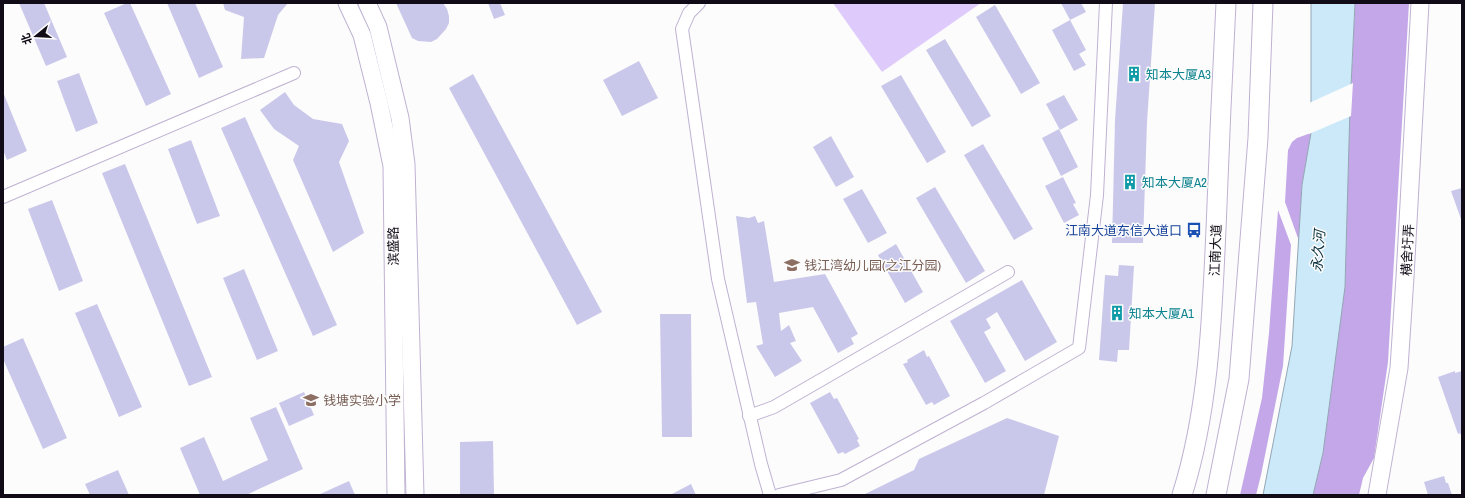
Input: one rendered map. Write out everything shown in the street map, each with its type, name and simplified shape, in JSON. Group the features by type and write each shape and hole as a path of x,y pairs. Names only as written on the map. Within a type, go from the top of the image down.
{"main road":[{"name":"滨盛路","path":"347,3 362,35 379,103 392,166 396,495"},
{"name":"滨盛路","path":"367,3 380,33 400,118 406,164 414,495"},
{"name":"江南大道","path":"1182,495 1190,467 1204,389 1213,312 1226,3"},
{"path":"1216,495 1240,379 1258,138 1263,3"},
{"name":"横舍圩弄","path":"1377,495 1399,368 1406,278 1420,3"}],"street":[{"path":"699,3 689,13 682,29 718,279 749,416 770,495"},
{"path":"779,495 841,480 984,403 1079,348 1097,195 1106,3"},
{"path":"3,197 294,73"},
{"path":"749,416 774,407 1008,272"}],"shaded area":[{"path":"833,3 981,3 882,72"},
{"path":"1355,3 1409,3 1388,362 1374,458 1363,478 1359,495 1313,495 1323,453 1350,107"},
{"path":"1311,133 1302,185 1299,241 1285,202 1288,150 1292,142 1297,138"},
{"path":"1278,210 1291,245 1283,366 1256,495 1240,495 1262,398 1269,333"}],"water":[{"name":"永久河","path":"1311,3 1355,3 1350,107 1345,287 1323,453 1313,495 1263,495 1292,346 1302,185 1311,133"}],"pier":[{"path":"1353,83 1351,116 1309,134 1309,103"}],"building":[{"path":"19,3 44,3 67,57 46,66"},
{"path":"130,3 171,94 146,106 104,13"},
{"path":"167,3 195,3 223,67 199,78"},
{"path":"223,3 288,3 278,15 264,58 241,59 244,17 225,10"},
{"path":"396,3 443,3 447,9 449,23 437,39 431,42 418,41 412,38"},
{"path":"488,3 500,3 505,15 494,19"},
{"path":"1061,3 1081,3 1086,12 1070,20"},
{"path":"1123,3 1155,3 1147,122 1143,243 1112,243 1115,120"},
{"path":"995,5 1040,83 1021,94 976,17"},
{"path":"1070,20 1086,50 1079,54 1086,65 1074,71 1052,30"},
{"path":"945,39 991,116 972,127 926,50"},
{"path":"639,61 658,98 622,116 603,80"},
{"path":"79,73 98,123 76,132 57,81"},
{"path":"473,74 602,312 577,325 449,88"},
{"path":"901,75 946,152 927,163 881,86"},
{"path":"3,92 27,151 7,160 3,150"},
{"path":"285,92 294,105 313,119 342,124 349,141 339,162 364,233 333,252 293,160 299,146 274,129 260,110"},
{"path":"1064,95 1078,120 1060,130 1046,104"},
{"path":"245,117 337,325 313,336 221,128"},
{"path":"1059,129 1078,167 1061,176 1042,138"},
{"path":"831,136 854,177 836,187 813,147"},
{"path":"191,140 220,216 197,224 168,149"},
{"path":"983,144 1033,229 1014,240 964,155"},
{"path":"125,164 212,377 189,386 102,173"},
{"path":"1063,177 1076,203 1073,204 1079,215 1064,223 1045,186"},
{"path":"935,187 985,271 966,283 916,198"},
{"path":"1462,188 1462,222 1451,191"},
{"path":"862,189 887,233 868,243 843,199"},
{"path":"52,200 83,281 59,291 28,209"},
{"path":"736,216 749,218 755,216 758,223 764,221 774,282 825,274 858,334 851,338 854,344 838,353 813,307 779,313 781,331 789,325 796,341 790,343 802,361 775,377 756,346 763,344 756,302 747,303"},
{"path":"896,244 923,292 905,303 878,255"},
{"name":"知本大厦A1","path":"1119,265 1134,266 1129,350 1118,350 1117,362 1099,360 1105,275 1118,276"},
{"path":"244,269 278,351 257,360 223,278"},
{"path":"1022,280 1057,342 1025,361 997,312 986,319 991,328 984,332 1006,371 985,383 950,321"},
{"path":"97,304 142,407 119,417 75,313"},
{"path":"660,314 691,314 692,437 662,437"},
{"path":"23,338 67,438 43,449 3,359 3,347"},
{"path":"924,350 927,357 929,356 950,396 934,405 932,402 926,405 903,364"},
{"path":"1455,371 1455,373 1462,371 1462,438 1460,433 1458,434 1438,377"},
{"path":"304,392 314,415 289,426 279,403"},
{"path":"830,392 834,399 837,398 859,439 857,440 860,446 845,454 843,452 838,454 810,403"},
{"path":"276,407 303,469 246,495 200,495 180,448 204,437 223,481 268,460 250,418"},
{"path":"1007,418 1059,436 1044,495 863,495 914,470 919,459"},
{"path":"493,441 494,495 460,495 460,442"},
{"path":"118,470 129,495 90,495 85,484"},
{"path":"1444,476 1452,495 1428,495 1424,482"},
{"path":"349,481 355,495 318,495"},
{"path":"691,484 696,495 670,495"}],"place":[{"name":"知本大厦A3","path":"1134,74"},
{"name":"知本大厦A2","path":"1130,182"},
{"name":"江南大道东信大道口","path":"1194,230"},
{"name":"钱江湾幼儿园(之江分园)","path":"792,265"},
{"name":"知本大厦A1","path":"1117,313"},
{"name":"钱塘实验小学","path":"311,400"}]}
